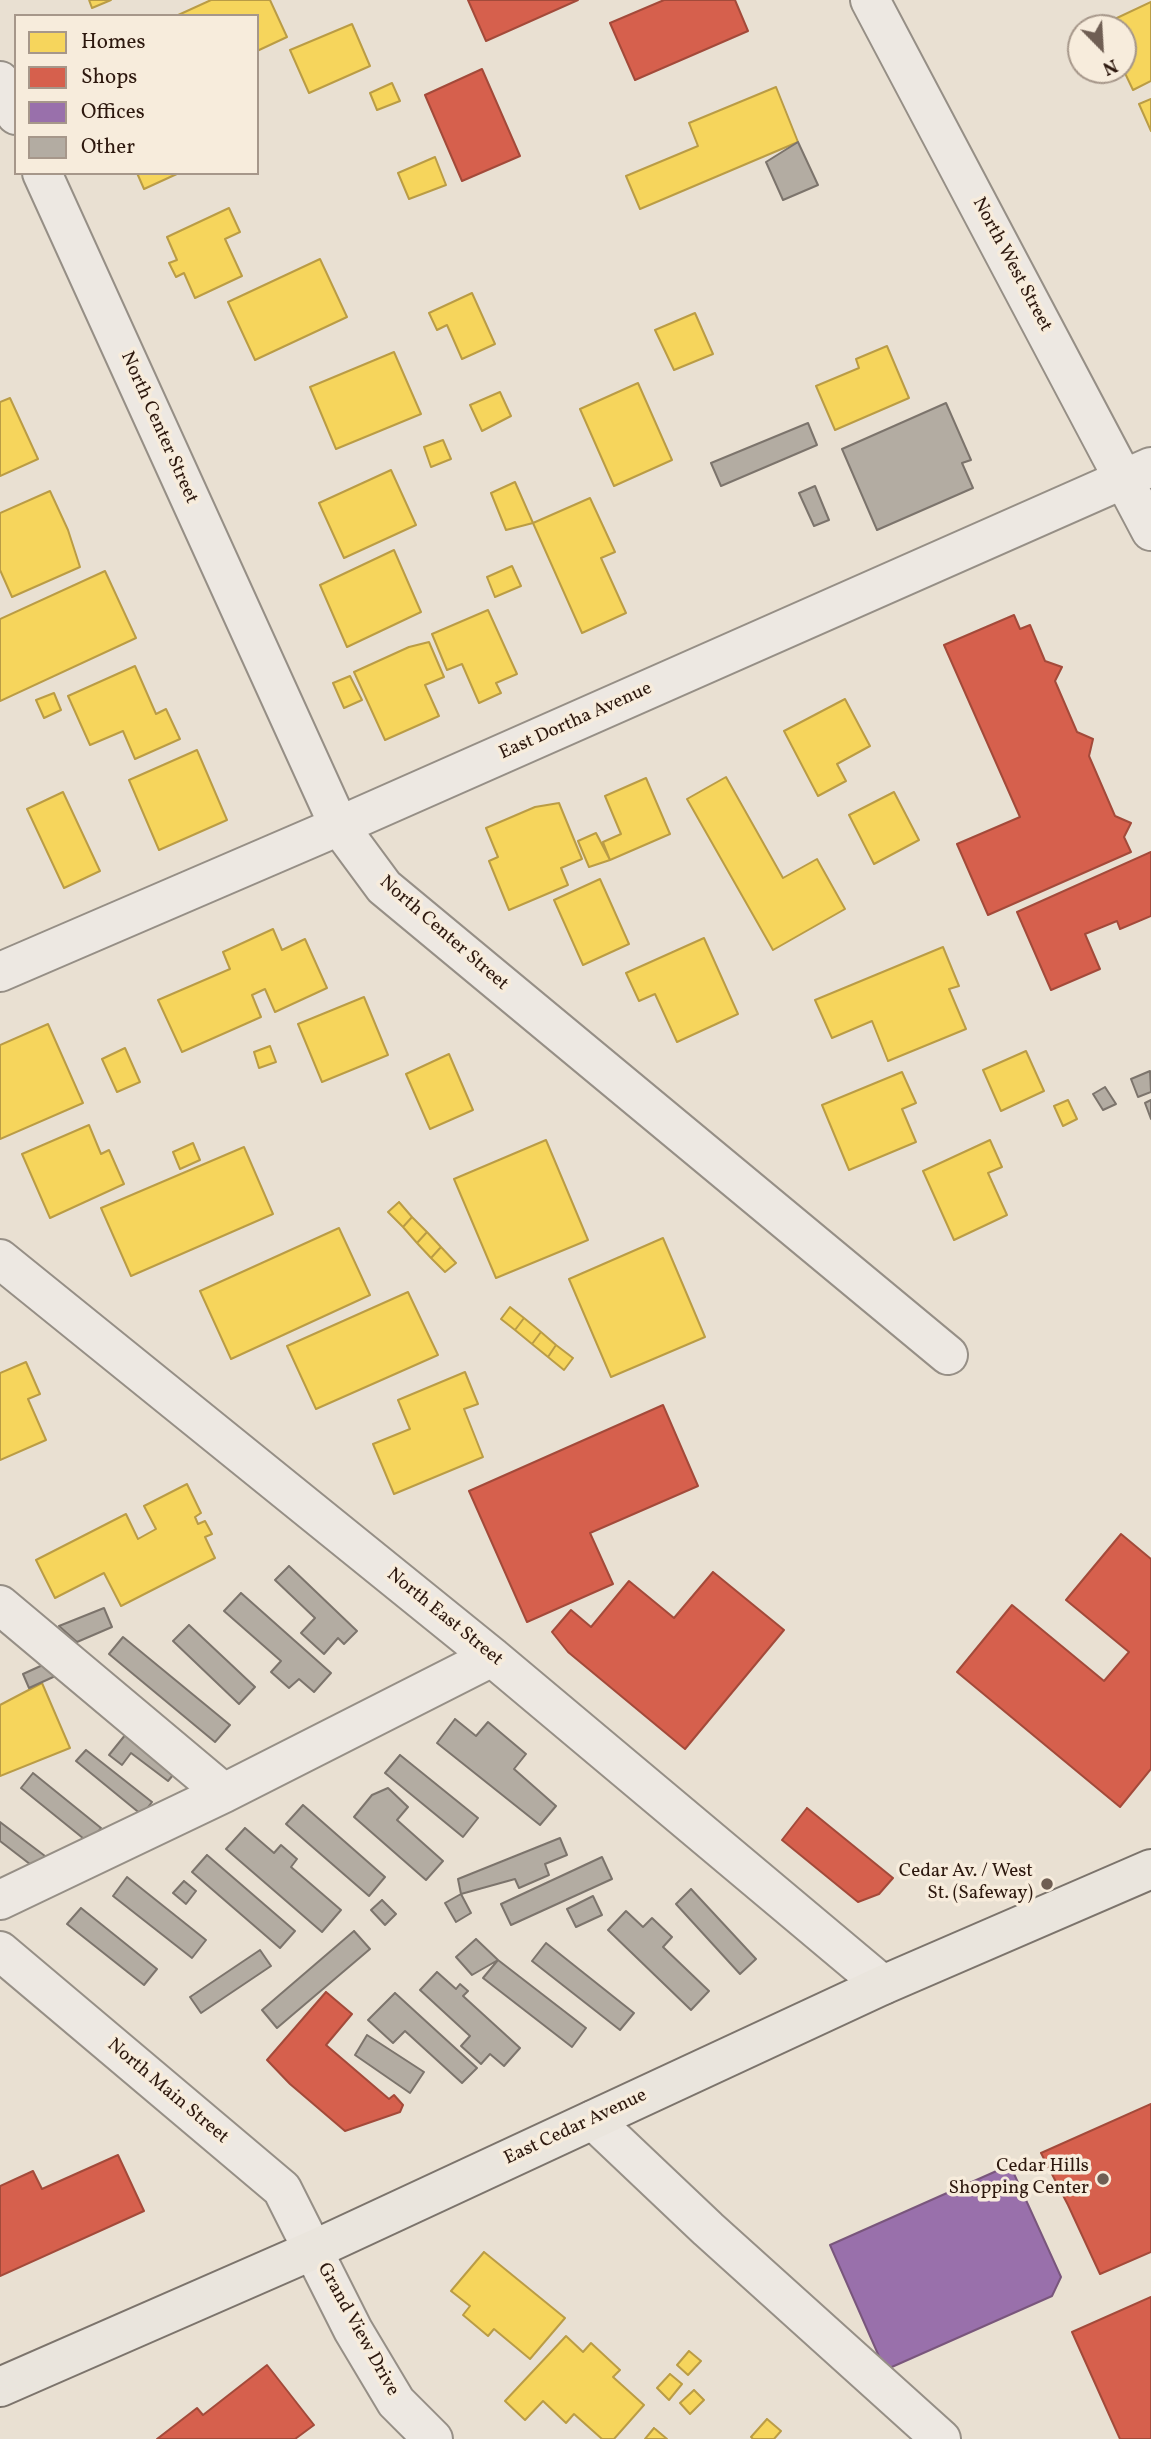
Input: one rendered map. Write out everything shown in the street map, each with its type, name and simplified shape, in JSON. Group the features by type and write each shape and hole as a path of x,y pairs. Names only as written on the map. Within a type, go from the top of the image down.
{"main road":[{"name":"East Cedar Avenue","path":"0,2387 313,2250 883,1985 1151,1869"}],"street":[{"name":"North West Street","path":"870,0 1138,474 1151,531"},
{"path":"0,81 14,111"},
{"name":"North Center Street","path":"43,175 339,827 384,887 948,1355"},
{"name":"East Dortha Avenue","path":"0,972 339,827 1138,474"},
{"name":"North East Street","path":"0,1259 492,1657 883,1985"},
{"path":"0,1605 224,1793"},
{"path":"0,1900 224,1793 492,1657"},
{"name":"North Main Street","path":"0,1951 282,2189 313,2250"},
{"path":"593,2120 708,2230 941,2439"},
{"name":"Grand View Drive","path":"313,2250 353,2330 396,2402 433,2439"}],"building: Homes":[{"path":"89,0 111,0 92,8"},
{"path":"211,0 270,0 287,37 259,50 259,14 180,14"},
{"path":"1151,2 1151,81 1133,90 1130,84 1137,84 1137,14 1125,14"},
{"path":"352,24 370,66 309,93 290,50"},
{"path":"392,83 400,101 377,110 370,93"},
{"path":"776,87 798,142 640,209 626,176 698,146 689,123"},
{"path":"1151,99 1151,131 1139,104"},
{"path":"435,157 446,185 409,199 398,173"},
{"path":"138,175 175,175 144,189"},
{"path":"229,208 240,232 225,239 242,276 195,298 184,273 176,277 169,263 177,260 167,237"},
{"path":"320,259 347,317 255,360 228,302"},
{"path":"472,293 495,344 462,359 447,325 437,330 429,313"},
{"path":"695,313 713,354 674,370 655,330"},
{"path":"887,346 909,398 835,430 816,386 859,368 856,359"},
{"path":"394,352 421,414 336,449 310,387"},
{"path":"638,383 672,460 614,486 580,409"},
{"path":"500,392 511,416 482,431 470,405"},
{"path":"10,398 38,459 0,476 0,402"},
{"path":"443,440 451,459 431,467 424,447"},
{"path":"391,470 416,525 344,558 319,503"},
{"path":"515,482 533,523 506,530 491,493"},
{"path":"50,491 68,530 80,567 12,597 0,570 0,513"},
{"path":"590,498 615,552 601,558 626,613 582,633 533,523"},
{"path":"394,550 421,612 347,647 320,585"},
{"path":"512,566 521,586 495,597 487,577"},
{"path":"105,571 136,638 0,701 0,619"},
{"path":"488,610 517,674 496,683 501,693 479,703 462,664 447,670 432,634"},
{"path":"429,642 444,677 425,685 439,716 385,740 354,672 409,647"},
{"path":"135,666 156,714 166,709 180,739 135,759 123,731 90,745 68,696"},
{"path":"350,676 362,700 344,708 333,683"},
{"path":"54,693 61,710 44,718 36,700"},
{"path":"845,699 870,746 837,764 846,781 818,796 784,731"},
{"path":"197,750 227,820 159,850 129,780"},
{"path":"726,777 783,878 817,859 845,909 773,950 687,799"},
{"path":"646,778 670,834 610,860 603,842 621,834 605,796"},
{"path":"63,792 100,871 64,888 27,809"},
{"path":"894,792 919,840 874,864 849,815"},
{"path":"559,803 582,859 561,868 568,885 509,910 489,861 498,857 486,828 535,807"},
{"path":"596,833 610,860 589,867 578,841"},
{"path":"600,879 629,944 583,965 554,900"},
{"path":"273,929 282,950 305,939 327,988 275,1012 265,989 252,995 261,1017 182,1052 158,1000 230,969 223,952"},
{"path":"704,938 738,1014 677,1042 655,994 639,1001 626,973"},
{"path":"943,947 959,986 949,989 966,1029 888,1061 872,1021 832,1038 815,1000"},
{"path":"364,997 388,1055 322,1082 298,1024"},
{"path":"48,1024 83,1103 0,1139 0,1045"},
{"path":"270,1046 276,1062 259,1068 254,1052"},
{"path":"125,1048 140,1082 117,1092 102,1059"},
{"path":"1026,1051 1044,1091 1001,1111 983,1070"},
{"path":"449,1054 473,1110 430,1129 406,1074"},
{"path":"902,1072 916,1103 902,1109 916,1142 849,1170 822,1105"},
{"path":"1068,1100 1077,1119 1063,1126 1054,1106"},
{"path":"89,1125 101,1154 109,1150 124,1184 50,1218 22,1154"},
{"path":"546,1140 588,1240 496,1278 454,1179"},
{"path":"990,1140 1002,1167 988,1173 1007,1215 954,1240 923,1171"},
{"path":"193,1143 200,1160 180,1169 173,1152"},
{"path":"244,1147 273,1214 131,1276 101,1208"},
{"path":"399,1202 412,1217 403,1227 388,1212"},
{"path":"412,1217 427,1232 417,1243 403,1227"},
{"path":"339,1228 370,1295 231,1359 200,1291"},
{"path":"427,1232 441,1247 431,1258 417,1243"},
{"path":"663,1238 705,1337 611,1377 569,1279"},
{"path":"441,1247 456,1263 445,1272 431,1258"},
{"path":"408,1292 438,1355 316,1409 287,1346"},
{"path":"510,1307 524,1318 515,1330 501,1319"},
{"path":"524,1318 541,1332 532,1344 515,1330"},
{"path":"541,1332 556,1345 548,1357 532,1344"},
{"path":"556,1345 573,1358 564,1370 548,1357"},
{"path":"26,1362 40,1394 28,1399 46,1440 0,1460 0,1373"},
{"path":"465,1372 478,1404 464,1409 483,1457 394,1494 373,1444 410,1429 398,1400"},
{"path":"187,1484 201,1513 195,1517 198,1524 205,1521 212,1534 205,1537 215,1558 121,1606 104,1573 55,1598 36,1560 126,1514 138,1539 156,1529 144,1506"},
{"path":"42,1683 70,1748 0,1776 0,1705"},
{"path":"484,2252 565,2318 530,2359 494,2329 488,2336 463,2315 470,2306 451,2291"},
{"path":"566,2336 583,2352 591,2343 620,2370 613,2377 644,2405 614,2439 602,2439 574,2414 566,2423 543,2401 525,2420 505,2401"},
{"path":"689,2351 701,2361 688,2375 677,2365"},
{"path":"670,2374 682,2384 669,2400 657,2388"},
{"path":"694,2390 704,2400 690,2414 680,2403"},
{"path":"767,2419 781,2431 774,2439 753,2439 751,2437"},
{"path":"654,2428 667,2439 645,2439"}],"building: Shops":[{"path":"468,0 578,0 486,41"},
{"path":"664,0 735,0 748,31 635,80 610,23"},
{"path":"482,69 520,156 462,181 425,95"},
{"path":"1014,615 1020,629 1030,625 1045,661 1062,667 1055,681 1077,732 1093,739 1089,756 1115,816 1131,823 1124,837 1131,852 988,915 957,844 1020,817 944,645"},
{"path":"1151,852 1151,916 1120,929 1117,921 1085,934 1100,969 1051,990 1017,912"},
{"path":"663,1405 698,1486 590,1533 613,1584 527,1622 469,1491"},
{"path":"1121,1534 1151,1559 1151,1769 1120,1807 957,1672 1012,1605 1104,1681 1129,1652 1066,1600"},
{"path":"713,1572 784,1630 685,1749 568,1652 552,1632 571,1610 591,1627 629,1581 674,1618"},
{"path":"807,1808 893,1878 879,1894 858,1902 782,1840"},
{"path":"326,1992 352,2014 326,2045 389,2099 394,2095 403,2105 400,2112 345,2131 290,2084 267,2060"},
{"name":"Cedar Hills Shopping Center","path":"1151,2104 1151,2252 1100,2274 1041,2153"},
{"path":"118,2155 144,2211 0,2276 0,2186 33,2171 42,2189"},
{"path":"1151,2297 1151,2439 1120,2439 1072,2332"},
{"path":"267,2365 314,2425 295,2439 157,2439 197,2408 203,2415"}],"building: Offices":[{"path":"1010,2165 1061,2277 1052,2296 885,2370 830,2245"}],"building: Other":[{"path":"798,142 818,185 783,200 766,162"},
{"path":"946,403 971,460 962,463 973,488 877,530 842,449"},
{"path":"808,423 817,445 721,486 711,463"},
{"path":"815,486 829,520 814,526 799,493"},
{"path":"1150,1071 1151,1092 1138,1097 1131,1079"},
{"path":"1105,1087 1116,1104 1103,1110 1093,1094"},
{"path":"1151,1100 1151,1119 1145,1103"},
{"path":"289,1566 357,1631 344,1644 338,1638 324,1654 301,1633 315,1618 275,1580"},
{"path":"241,1593 331,1673 314,1692 299,1679 289,1688 271,1672 281,1661 224,1611"},
{"path":"104,1608 112,1627 77,1642 59,1626"},
{"path":"189,1625 255,1687 239,1704 173,1641"},
{"path":"123,1637 230,1725 215,1742 109,1654"},
{"path":"56,1659 62,1673 29,1688 23,1674"},
{"path":"455,1719 476,1736 488,1722 526,1754 514,1769 556,1806 540,1825 437,1743"},
{"path":"130,1729 179,1768 168,1781 131,1753 122,1765 109,1755"},
{"path":"86,1750 152,1802 142,1815 76,1761"},
{"path":"400,1755 478,1818 463,1837 385,1773"},
{"path":"33,1773 101,1828 89,1843 21,1788"},
{"path":"388,1788 408,1807 397,1820 443,1861 426,1880 354,1817 372,1795"},
{"path":"303,1805 385,1877 369,1896 286,1824"},
{"path":"0,1822 45,1856 35,1868 0,1841"},
{"path":"245,1828 274,1853 281,1845 297,1859 291,1867 341,1910 322,1932 226,1849"},
{"path":"560,1838 567,1855 545,1864 549,1875 519,1888 515,1879 461,1894 458,1879"},
{"path":"207,1855 295,1931 280,1948 192,1872"},
{"path":"602,1857 612,1879 511,1925 501,1904"},
{"path":"127,1877 206,1940 192,1958 113,1896"},
{"path":"184,1881 196,1891 186,1904 173,1893"},
{"path":"691,1889 756,1959 740,1974 676,1904"},
{"path":"461,1894 471,1913 456,1922 445,1903"},
{"path":"593,1896 602,1915 576,1927 567,1909"},
{"path":"382,1900 396,1914 385,1925 371,1910"},
{"path":"81,1908 157,1969 144,1985 67,1924"},
{"path":"626,1911 643,1927 652,1918 672,1937 663,1947 709,1991 691,2010 608,1930"},
{"path":"354,1931 370,1949 277,2028 262,2010"},
{"path":"476,1939 498,1960 472,1975 456,1957"},
{"path":"546,1943 634,2013 620,2030 532,1961"},
{"path":"260,1950 271,1966 201,2013 190,1997"},
{"path":"498,1960 586,2028 572,2047 483,1978"},
{"path":"437,1972 456,1989 460,1984 468,1991 463,1996 520,2048 504,2066 490,2054 481,2064 461,2046 470,2036 420,1990"},
{"path":"395,1993 477,2068 462,2083 405,2031 393,2043 368,2020"},
{"path":"367,2035 424,2072 410,2093 355,2055"}],"place":[{"name":"Cedar Av. / West St. (Safeway)","path":"1047,1884"},
{"name":"Cedar Hills Shopping Center","path":"1103,2179"}]}
